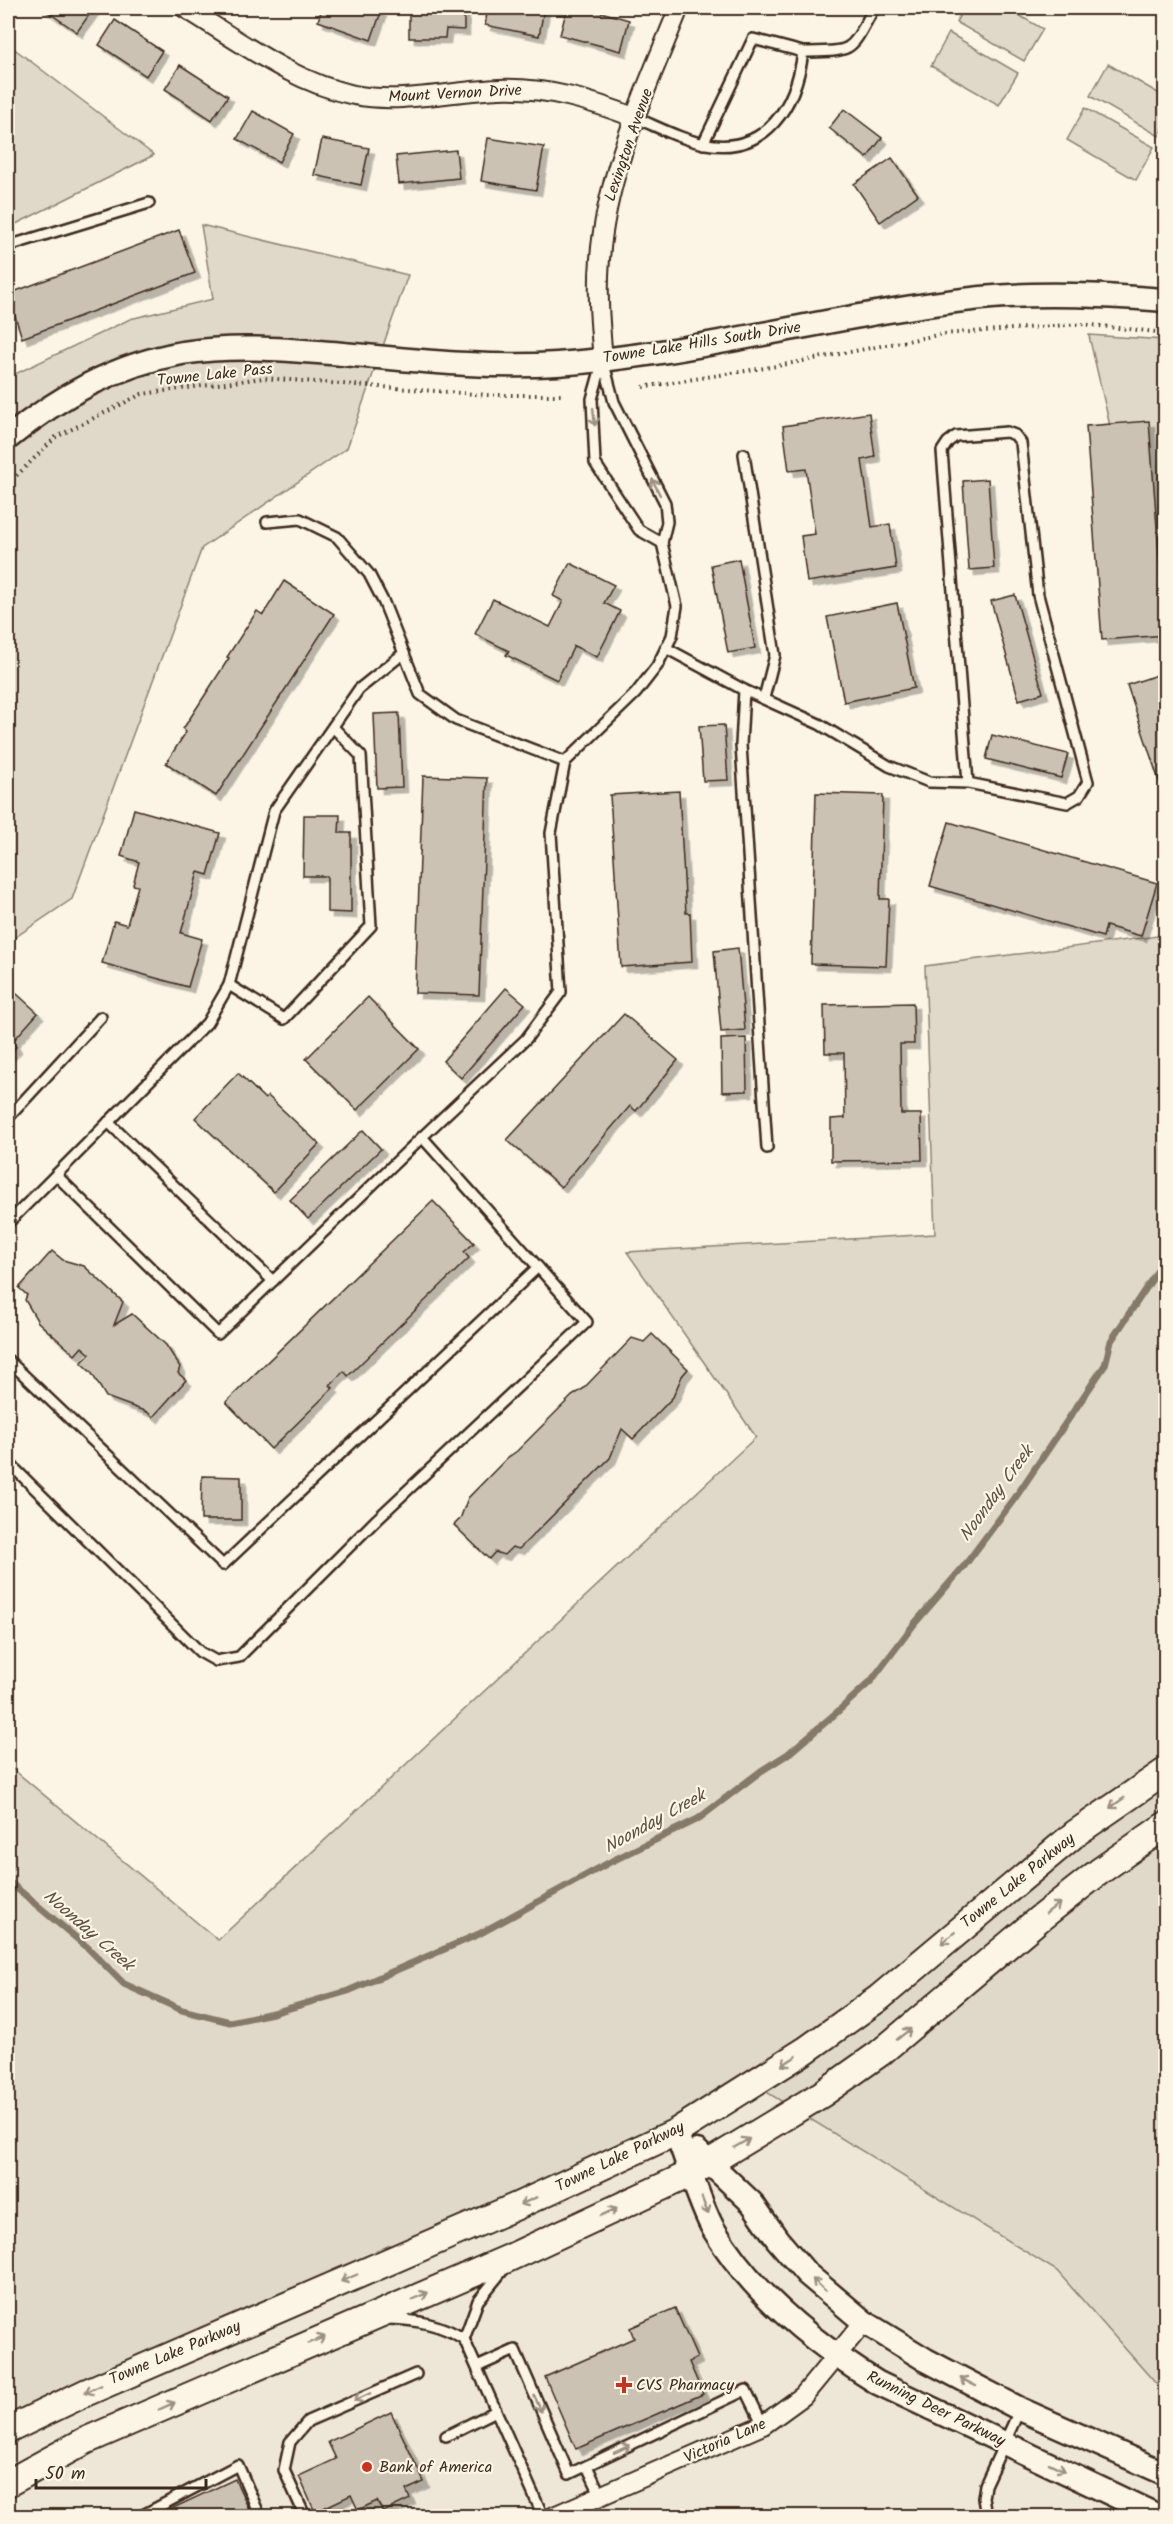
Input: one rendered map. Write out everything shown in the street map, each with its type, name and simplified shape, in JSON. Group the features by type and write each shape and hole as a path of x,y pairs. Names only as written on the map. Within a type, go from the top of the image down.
{"main road":[{"name":"Towne Lake Parkway","path":"8,2430 85,2393 517,2206 676,2132 807,2050 870,2004 1076,1833 1166,1771"},
{"path":"11,2485 85,2441 518,2254 700,2168 822,2094 880,2053 1039,1919 1100,1871 1166,1825"}],"street":[{"name":"Mount Vernon Drive","path":"185,8 287,70 330,89 356,95 406,98 502,88 538,90 571,96 636,118"},
{"name":"Lexington Avenue","path":"603,360 598,295 602,237 610,194 636,118 679,8"},
{"name":"Towne Lake Hills South Drive","path":"8,438 66,396 104,376 151,360 211,349 297,350 468,364 550,364 651,354 983,298 1072,295 1166,300"},
{"name":"Running Deer Parkway","path":"676,2132 700,2168 714,2229 748,2274 773,2302 836,2357 878,2383 1158,2517"},
{"name":"Running Deer Parkway","path":"700,2168 753,2203 777,2239 807,2274 864,2322 926,2360 1020,2409 1166,2474"},
{"name":"Victoria Lane","path":"554,2517 763,2425 803,2396 864,2322"}],"lane":[{"path":"704,144 753,39 803,52 846,50 853,45 874,8"},
{"path":"636,118 704,144 738,145 752,141 772,125 786,108 794,88 803,52"},
{"path":"8,246 149,202"},
{"path":"603,360 592,399 595,463 639,530 662,543"},
{"path":"56,1175 218,1334 526,1039 561,992 551,833 566,762 636,693 657,666 672,636 677,606 662,543 667,522 665,503 614,402 603,360"},
{"path":"666,648 744,690 819,724 889,766 929,782 968,783 1067,803 1079,796 1088,782 1038,595 1021,443 1015,435 1006,432 956,436 942,451 968,783"},
{"path":"744,454 775,655 764,699"},
{"path":"267,522 300,519 337,537 369,574 384,603 420,694 456,720 500,739 566,762"},
{"path":"8,1222 207,1023 229,985 274,811 359,689 404,653"},
{"path":"744,690 741,745 767,1148"},
{"path":"229,985 284,1020 371,926 361,756 333,727"},
{"path":"8,1118 101,1017"},
{"path":"108,1122 273,1281"},
{"path":"8,1462 200,1652 216,1661 239,1657 377,1519 587,1322 422,1137"},
{"path":"8,1360 223,1565 538,1267"},
{"path":"464,2339 478,2301 518,2254"},
{"path":"366,2319 414,2321 443,2328 464,2339 543,2517"},
{"path":"477,2367 515,2350 569,2474 746,2390 763,2425"},
{"path":"306,2517 284,2470 290,2442 308,2421 416,2374"},
{"path":"987,2517 983,2498 985,2485 1020,2409"},
{"path":"446,2436 496,2411"},
{"path":"141,2517 238,2465 260,2517"},
{"path":"588,2466 601,2496"}],"path":[{"path":"643,387 777,366 943,334 1081,324 1166,333"},
{"name":"Towne Lake Pass","path":"8,484 56,437 142,394 263,378 488,395 562,395"}],"shaded area":[{"path":"964,8 1006,8 1043,29 1024,61 956,22"},
{"path":"949,33 1018,73 999,105 931,66"},
{"path":"8,44 154,155 8,228"},
{"path":"1108,64 1165,97 1165,124 1159,136 1090,96"},
{"path":"1085,108 1154,147 1136,180 1067,140"},
{"path":"201,225 408,275 347,448 202,548 72,899 8,942 8,382 17,373 130,319 213,299"},
{"path":"1089,336 1165,340 1165,662"},
{"path":"1165,935 1165,2394 1057,2271 757,2086 166,2361 8,2416 8,1765 218,1940 756,1437 627,1252 935,1234 925,966"},
{"path":"757,2086 1057,2271 1165,2394 1165,2516 8,2516 8,2416 166,2361"}],"building":[{"path":"42,8 94,8 77,32"},
{"path":"322,8 367,8 381,12 371,40 318,21"},
{"path":"409,8 464,8 464,30 446,29 445,38 409,38"},
{"path":"488,8 544,9 539,36 485,25"},
{"path":"567,8 595,8 594,10 629,20 621,51 560,35"},
{"path":"115,20 162,51 146,76 99,45"},
{"path":"180,65 228,96 212,120 165,89"},
{"path":"844,109 882,138 867,158 829,128"},
{"path":"253,111 294,134 279,162 237,139"},
{"path":"488,138 544,147 536,190 481,181"},
{"path":"322,139 369,148 361,185 314,175"},
{"path":"456,150 459,178 399,184 396,156"},
{"path":"892,158 918,195 880,222 854,184"},
{"path":"179,230 195,273 22,338 8,294"},
{"path":"869,413 875,457 862,460 872,527 890,524 896,568 807,582 801,536 815,534 806,469 789,471 783,426"},
{"path":"1149,421 1165,635 1102,640 1086,426"},
{"path":"988,479 994,568 969,570 963,481"},
{"path":"739,559 755,648 728,653 711,565"},
{"path":"570,563 614,585 604,603 620,611 597,657 574,646 557,680 506,655 509,651 475,634 493,599 550,627 563,601 553,596"},
{"path":"284,581 334,614 216,796 166,763 186,732 183,729 229,658 227,657 257,611 263,615"},
{"path":"1015,595 1043,693 1019,700 991,601"},
{"path":"897,603 914,688 844,702 827,617"},
{"path":"1166,672 1166,802 1127,685"},
{"path":"399,713 402,787 377,788 374,714"},
{"path":"724,725 728,780 703,781 699,726"},
{"path":"992,735 1068,754 1061,778 986,759"},
{"path":"423,776 487,778 479,995 415,993"},
{"path":"679,791 686,913 690,913 692,962 621,967 610,795"},
{"path":"816,793 883,795 880,899 889,899 886,966 811,964"},
{"path":"134,809 220,833 208,875 198,872 181,933 202,939 188,987 102,963 114,921 127,925 138,886 133,885 139,862 121,856"},
{"path":"304,815 340,815 339,833 351,833 351,913 327,912 327,876 303,876"},
{"path":"949,822 1157,883 1141,936 1106,926 1103,937 930,886"},
{"path":"738,948 745,1030 721,1032 714,951"},
{"path":"8,986 38,1013 13,1041 16,1047 8,1056"},
{"path":"506,988 525,1004 461,1078 443,1061"},
{"path":"368,997 419,1049 357,1110 306,1059"},
{"path":"913,1003 914,1044 900,1044 901,1114 921,1114 922,1160 831,1161 831,1119 845,1118 844,1053 825,1053 824,1005"},
{"path":"624,1014 678,1060 636,1111 630,1106 561,1187 507,1140"},
{"path":"746,1038 747,1091 722,1092 721,1039"},
{"path":"238,1073 265,1099 268,1096 319,1144 274,1192 195,1118"},
{"path":"363,1130 381,1149 308,1219 290,1200"},
{"path":"433,1201 474,1243 464,1252 469,1258 348,1376 344,1371 330,1385 333,1388 271,1449 226,1402"},
{"path":"52,1251 63,1260 84,1266 123,1302 114,1325 132,1314 166,1345 180,1367 178,1373 186,1380 153,1417 147,1412 106,1397 91,1372 81,1363 90,1354 82,1347 75,1355 38,1322 25,1300 27,1295 19,1288"},
{"path":"652,1334 688,1369 682,1376 673,1397 633,1439 622,1429 610,1458 519,1549 512,1547 504,1555 495,1552 489,1559 454,1525 460,1519 468,1498 572,1396 583,1389 632,1338 644,1342"},
{"path":"202,1476 241,1477 241,1520 201,1520"},
{"name":"CVS Pharmacy","path":"675,2308 697,2358 689,2362 703,2394 576,2449 545,2377 634,2338 630,2328"},
{"name":"Bank of America","path":"391,2412 424,2482 406,2490 410,2499 383,2512 377,2501 358,2510 351,2495 315,2512 299,2476 336,2459 328,2442"},
{"path":"235,2479 252,2516 175,2516 171,2509"}],"waterway":[{"name":"Noonday Creek","path":"8,1881 87,1947 124,1984 182,2010 230,2022 273,2013 348,1991 479,1934 612,1861 698,1819 761,1771 788,1754 871,1681 915,1623 965,1565 1015,1498 1105,1365 1111,1341 1166,1258"}],"place":[{"name":"CVS Pharmacy","path":"624,2385"},
{"name":"Bank of America","path":"367,2467"}]}
